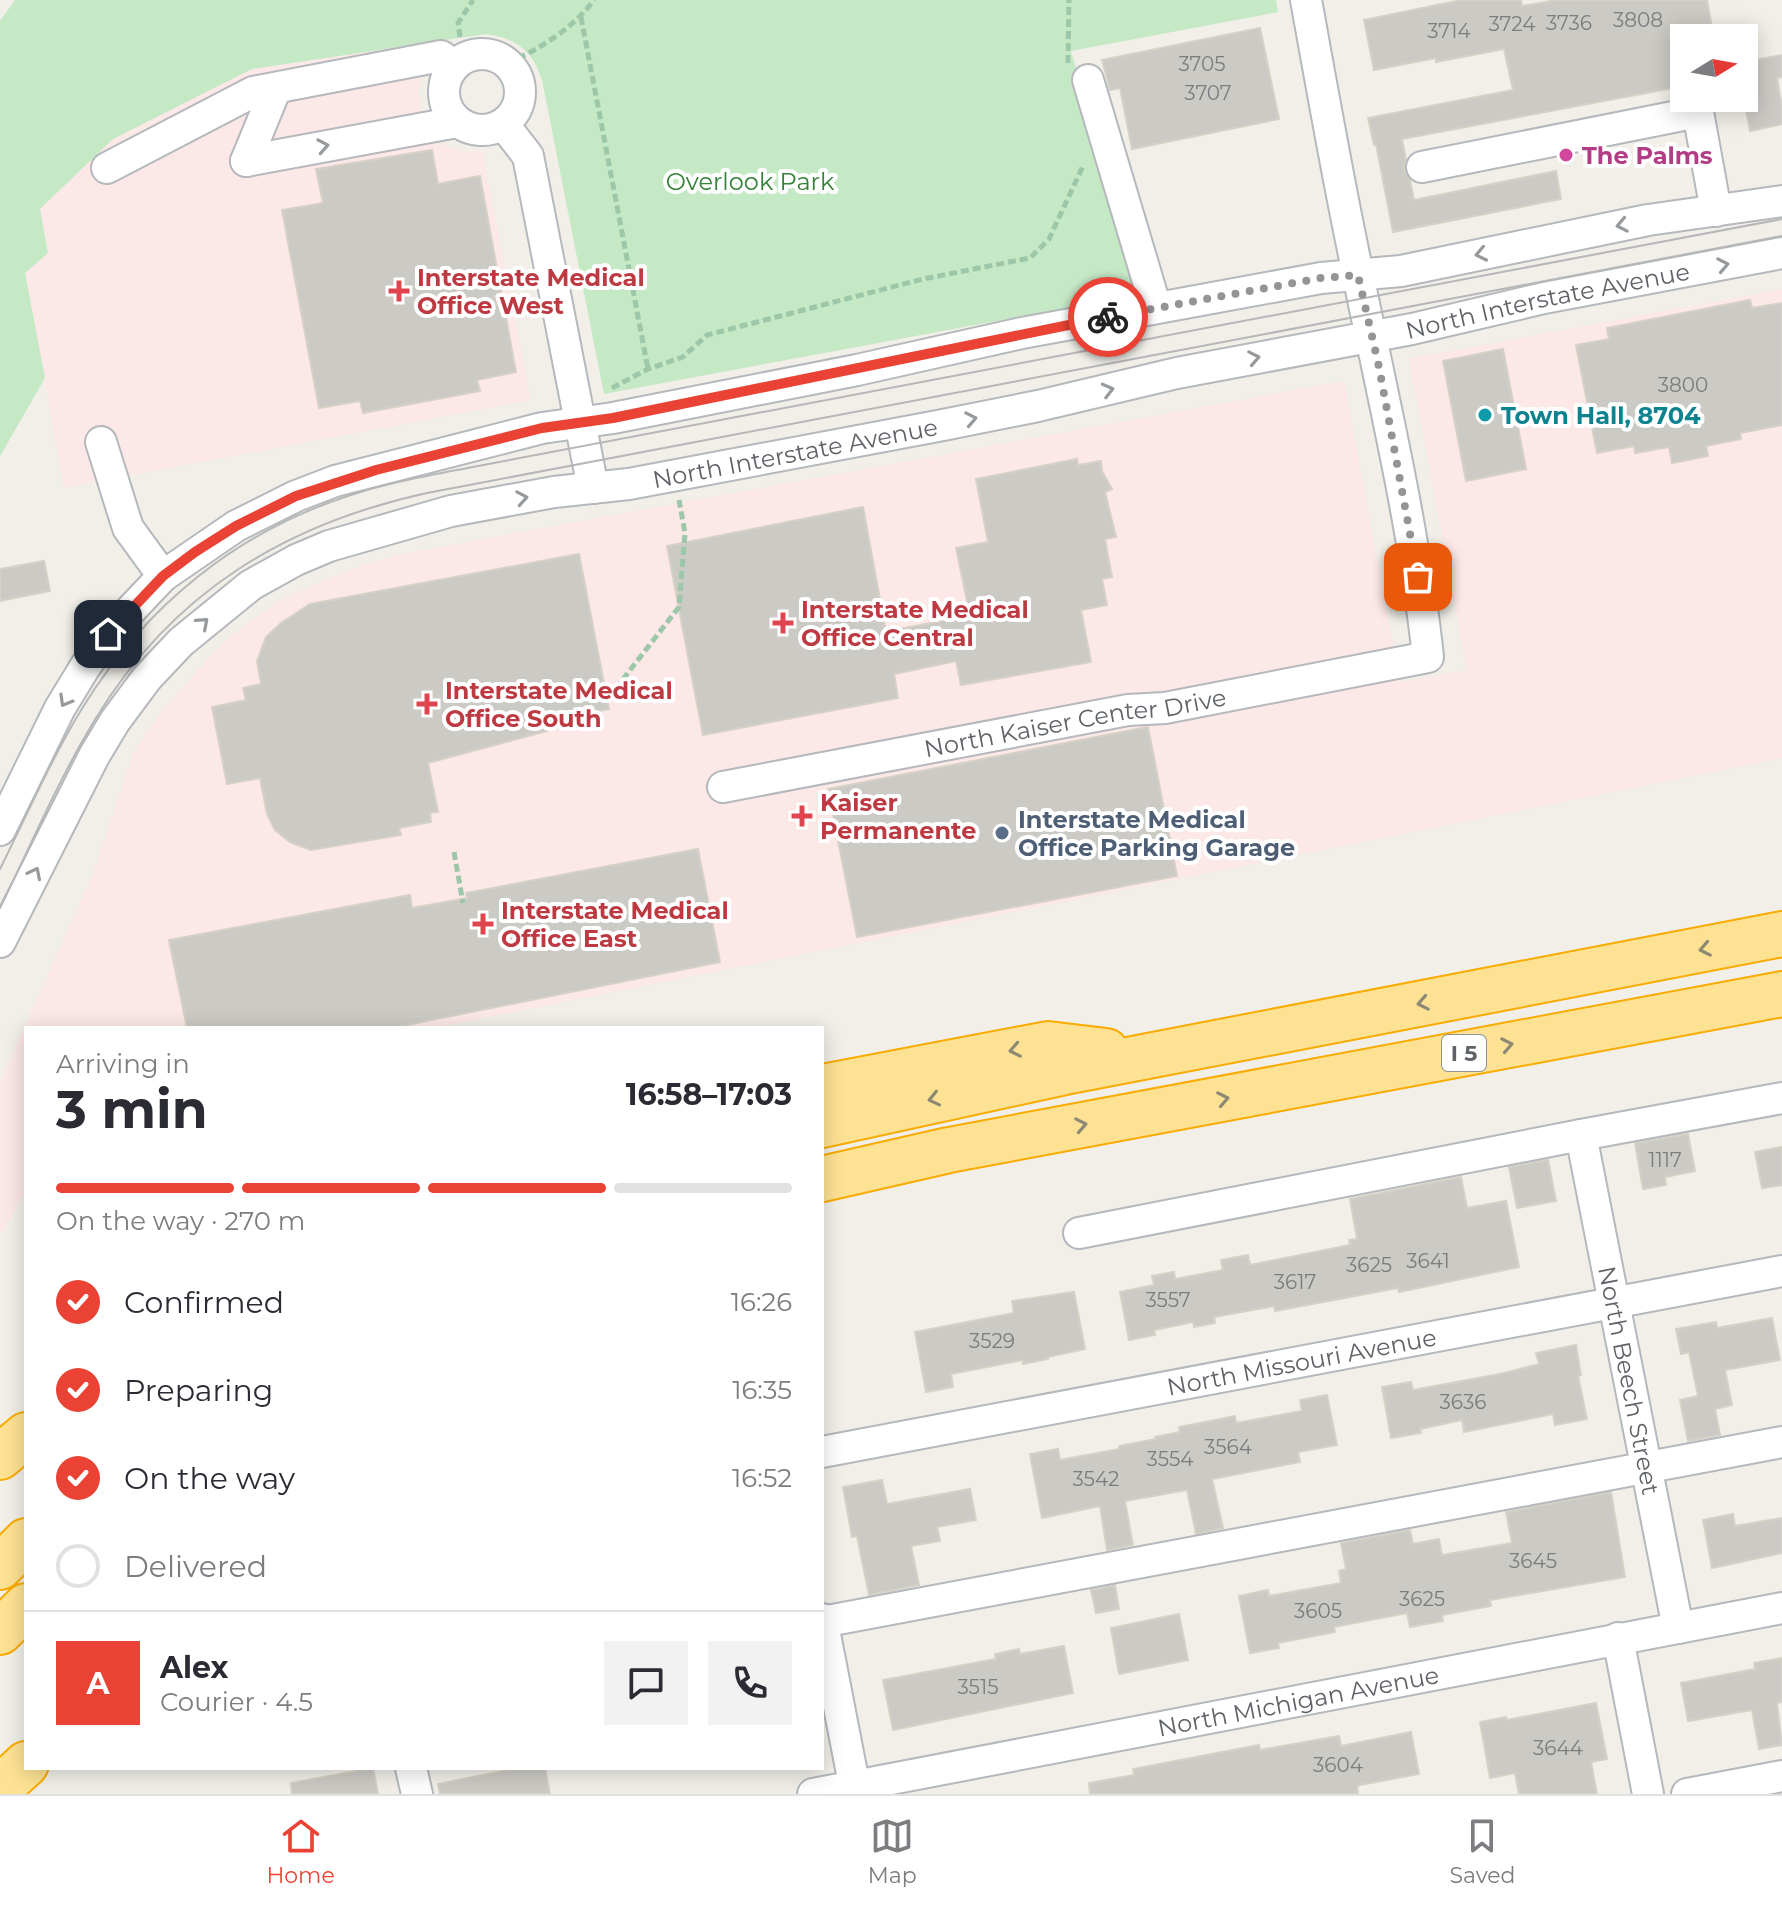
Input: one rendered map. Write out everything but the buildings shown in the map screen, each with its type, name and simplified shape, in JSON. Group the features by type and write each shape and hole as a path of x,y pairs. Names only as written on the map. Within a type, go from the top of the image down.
{"highway":[{"name":"I 5","path":"824,1125 945,1096 1782,934"},
{"name":"I 5","path":"824,1179 949,1150 1782,994"},
{"path":"824,1087 1048,1044 1148,1056"},
{"path":"824,1198 949,1150"},
{"path":"0,1457 24,1437"},
{"path":"0,1567 24,1543"},
{"path":"0,1632 24,1608"}],"street":[{"path":"1306,0 1372,337"},
{"path":"486,54 507,63 519,79 520,99 511,118 504,125 480,131 457,122 444,101 447,76 459,62 486,54"},
{"path":"107,168 253,92 441,56 459,62"},
{"path":"1079,74 1156,308"},
{"path":"276,88 246,161 457,122"},
{"path":"1422,167 1698,112 1716,211"},
{"path":"504,125 528,156 593,488"},
{"path":"0,830 60,708 108,634 163,576 236,526 296,496 376,470 542,428 842,373 1022,333 1156,308 1321,278 1401,271 1557,237 1782,201"},
{"name":"North Interstate Avenue","path":"0,942 94,756 147,678 181,642 251,585 329,546 451,511 554,492 629,484 943,425 1177,373 1372,337 1544,298 1782,253"},
{"name":"North Kaiser Center Drive","path":"723,787 1128,710 1165,708 1428,657 1418,577 1372,337"},
{"path":"101,442 128,528 163,576"},
{"path":"1079,1233 1782,1098"},
{"name":"North Beech Street","path":"1581,1135 1678,1628"},
{"name":"North Missouri Avenue","path":"824,1452 1782,1271"},
{"path":"824,1621 1782,1442"},
{"name":"North Michigan Avenue","path":"813,1794 855,1790 1782,1608"},
{"path":"824,1631 855,1790"},
{"path":"1618,1638 1648,1794"},
{"path":"411,1770 417,1794"},
{"path":"1687,1794 1782,1776"}],"path":[{"path":"459,62 458,23 473,0"},
{"path":"507,63 526,55 581,17 594,0"},
{"path":"1069,0 1067,56 1079,74"},
{"path":"581,17 648,369"},
{"path":"607,391 648,369 683,357 707,335 923,279 1030,258 1049,239 1083,170 1085,157"},
{"path":"606,694 608,689 617,687 679,607 685,533"},
{"path":"454,852 463,903"}],"shaded area":[{"path":"449,40 434,50 423,68 418,91 421,110 434,136 448,147 462,152 482,150 531,400 64,488 25,272 48,253 40,209 113,139 252,69"},
{"name":"Kaiser Permanente","path":"1782,289 1782,758 444,1026 25,1026 93,874 134,751 161,712 225,640 283,598 352,569 397,555 1344,381 1400,682 1467,670 1409,359"},
{"name":"Kaiser Permanente","path":"24,1028 24,1194 0,1236 0,1082"}],"green space":[{"name":"Overlook Park","path":"15,0 1276,0 1278,12 1071,51 1141,294 604,394 542,80 534,61 522,48 506,39 486,34 252,69 113,139 40,209 48,253 25,273 45,378 0,456 0,21"}],"tram line":[{"path":"0,869 71,727 108,670 136,636 166,604 234,550 312,509 369,489 432,475 1782,219"},
{"path":"0,908 70,764 126,674 160,634 197,600 237,570 280,545 326,524 375,506 427,493 1782,236"}],"way so far":[{"path":"1108,317 1321,278 1358,275 1379,367 1418,577"}],"place":[{"name":"The Palms","path":"1566,155"},
{"name":"Interstate Medical Office West","path":"399,291"},
{"name":"Town Hall, 8704","path":"1485,415"},
{"name":"Interstate Medical Office Central","path":"783,623"},
{"name":"Interstate Medical Office South","path":"427,704"},
{"name":"Kaiser Permanente","path":"802,816"},
{"name":"Interstate Medical Office Parking Garage","path":"1002,833"},
{"name":"Interstate Medical Office East","path":"483,924"}],"route":[{"path":"108,634 163,576 195,552 236,526 296,496 335,481 542,428 613,418 1108,317"}]}
